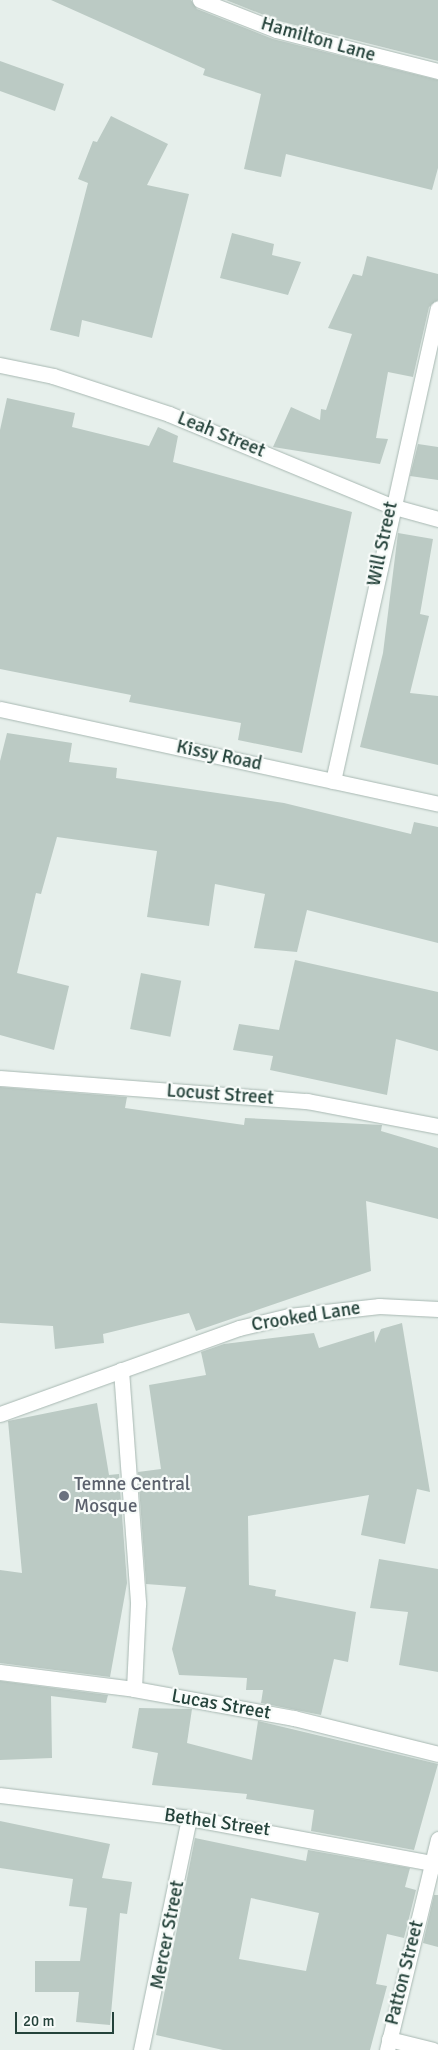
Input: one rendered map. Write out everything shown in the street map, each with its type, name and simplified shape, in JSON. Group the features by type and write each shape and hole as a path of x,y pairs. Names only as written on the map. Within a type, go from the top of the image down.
{"street":[{"name":"Hamilton Lane","path":"200,0 276,30 438,71"},
{"name":"Will Street","path":"333,780 391,506 438,309"},
{"name":"Leah Street","path":"0,365 53,376 169,414 391,506 438,519"},
{"name":"Kissy Road","path":"0,709 438,804"},
{"name":"Locust Street","path":"0,1078 307,1101 438,1126"},
{"name":"Crooked Lane","path":"0,1414 239,1328 289,1316 379,1306 438,1310"},
{"path":"121,1370 138,1604 134,1689"},
{"name":"Lucas Street","path":"0,1672 134,1689 294,1718 438,1754"},
{"name":"Bethel Street","path":"0,1795 189,1818 432,1863"},
{"name":"Mercer Street","path":"141,2050 189,1818"},
{"name":"Patton Street","path":"388,2044 438,1839"},
{"path":"388,2044 433,2050"}],"building":[{"path":"51,0 191,0 197,9 273,39 438,80 438,168 432,190 286,154 281,177 244,169 261,94 203,75 205,69"},
{"path":"226,0 438,0 438,61 279,21"},
{"path":"0,61 64,84 55,111 0,91"},
{"path":"111,116 168,144 147,185 189,194 152,338 82,320 79,337 50,330 88,183 78,179 93,141 97,142"},
{"path":"232,233 274,244 272,255 301,262 288,295 220,278"},
{"path":"367,256 438,274 438,300 429,307 413,377 388,372 376,438 388,439 380,464 273,447 291,407 320,420 321,409 326,410 352,334 328,328 353,274 362,276"},
{"path":"7,398 75,413 72,427 149,446 158,427 178,436 173,462 352,512 302,753 238,740 241,723 129,702 131,695 0,669 0,430"},
{"path":"418,444 438,447 438,480 410,476"},
{"path":"398,533 433,539 420,614 429,616 410,693 438,696 438,765 360,747 383,653"},
{"path":"7,733 72,743 69,762 117,768 116,778 284,803 411,834 414,822 438,827 438,943 307,910 297,952 254,948 265,894 215,884 209,926 147,917 157,851 57,837 41,894 36,893 17,973 69,986 54,1050 0,1035 0,761"},
{"path":"295,960 438,992 438,1051 396,1039 387,1095 270,1070 273,1056 233,1050 239,1024 279,1030"},
{"path":"141,973 181,981 170,1037 130,1029"},
{"path":"0,1087 127,1097 125,1108 244,1125 245,1118 382,1125 381,1131 438,1148 438,1219 366,1201 371,1271 196,1331 189,1313 103,1334 104,1343 55,1349 53,1326 0,1323"},
{"path":"402,1323 430,1492 417,1489 405,1544 361,1535 369,1495 248,1516 249,1585 276,1590 275,1596 356,1612 348,1662 334,1659 321,1715 261,1703 263,1690 246,1690 247,1678 179,1675 172,1649 186,1587 146,1584 138,1472 161,1469 149,1385 206,1375 201,1352 224,1344 314,1333 319,1348 374,1331 375,1343 381,1329"},
{"path":"97,1403 109,1475 119,1474 127,1583 110,1677 0,1663 0,1570 22,1573 8,1421"},
{"path":"379,1559 438,1569 438,1672 399,1665 408,1612 370,1608"},
{"path":"0,1681 108,1695 106,1703 51,1696 52,1758 0,1760"},
{"path":"139,1708 192,1709 187,1743 252,1760 258,1721 438,1764 414,1850 311,1831 314,1810 246,1799 247,1794 152,1785 158,1753 132,1748"},
{"path":"0,1821 110,1844 102,1878 132,1882 127,1914 120,1913 110,2025 76,2022 79,1992 35,1992 35,1961 80,1961 87,1908 69,1906 73,1879 0,1868"},
{"path":"195,1838 306,1861 308,1850 410,1868 405,1887 416,1890 404,1938 387,1934 376,1984 387,1986 370,2050 223,2050 156,2035","holes":["251,1898 319,1913 306,1971 239,1959"]},
{"path":"434,1895 438,1895 438,1947 423,1943"}],"place":[{"name":"Temne Central Mosque","path":"64,1496"}]}
